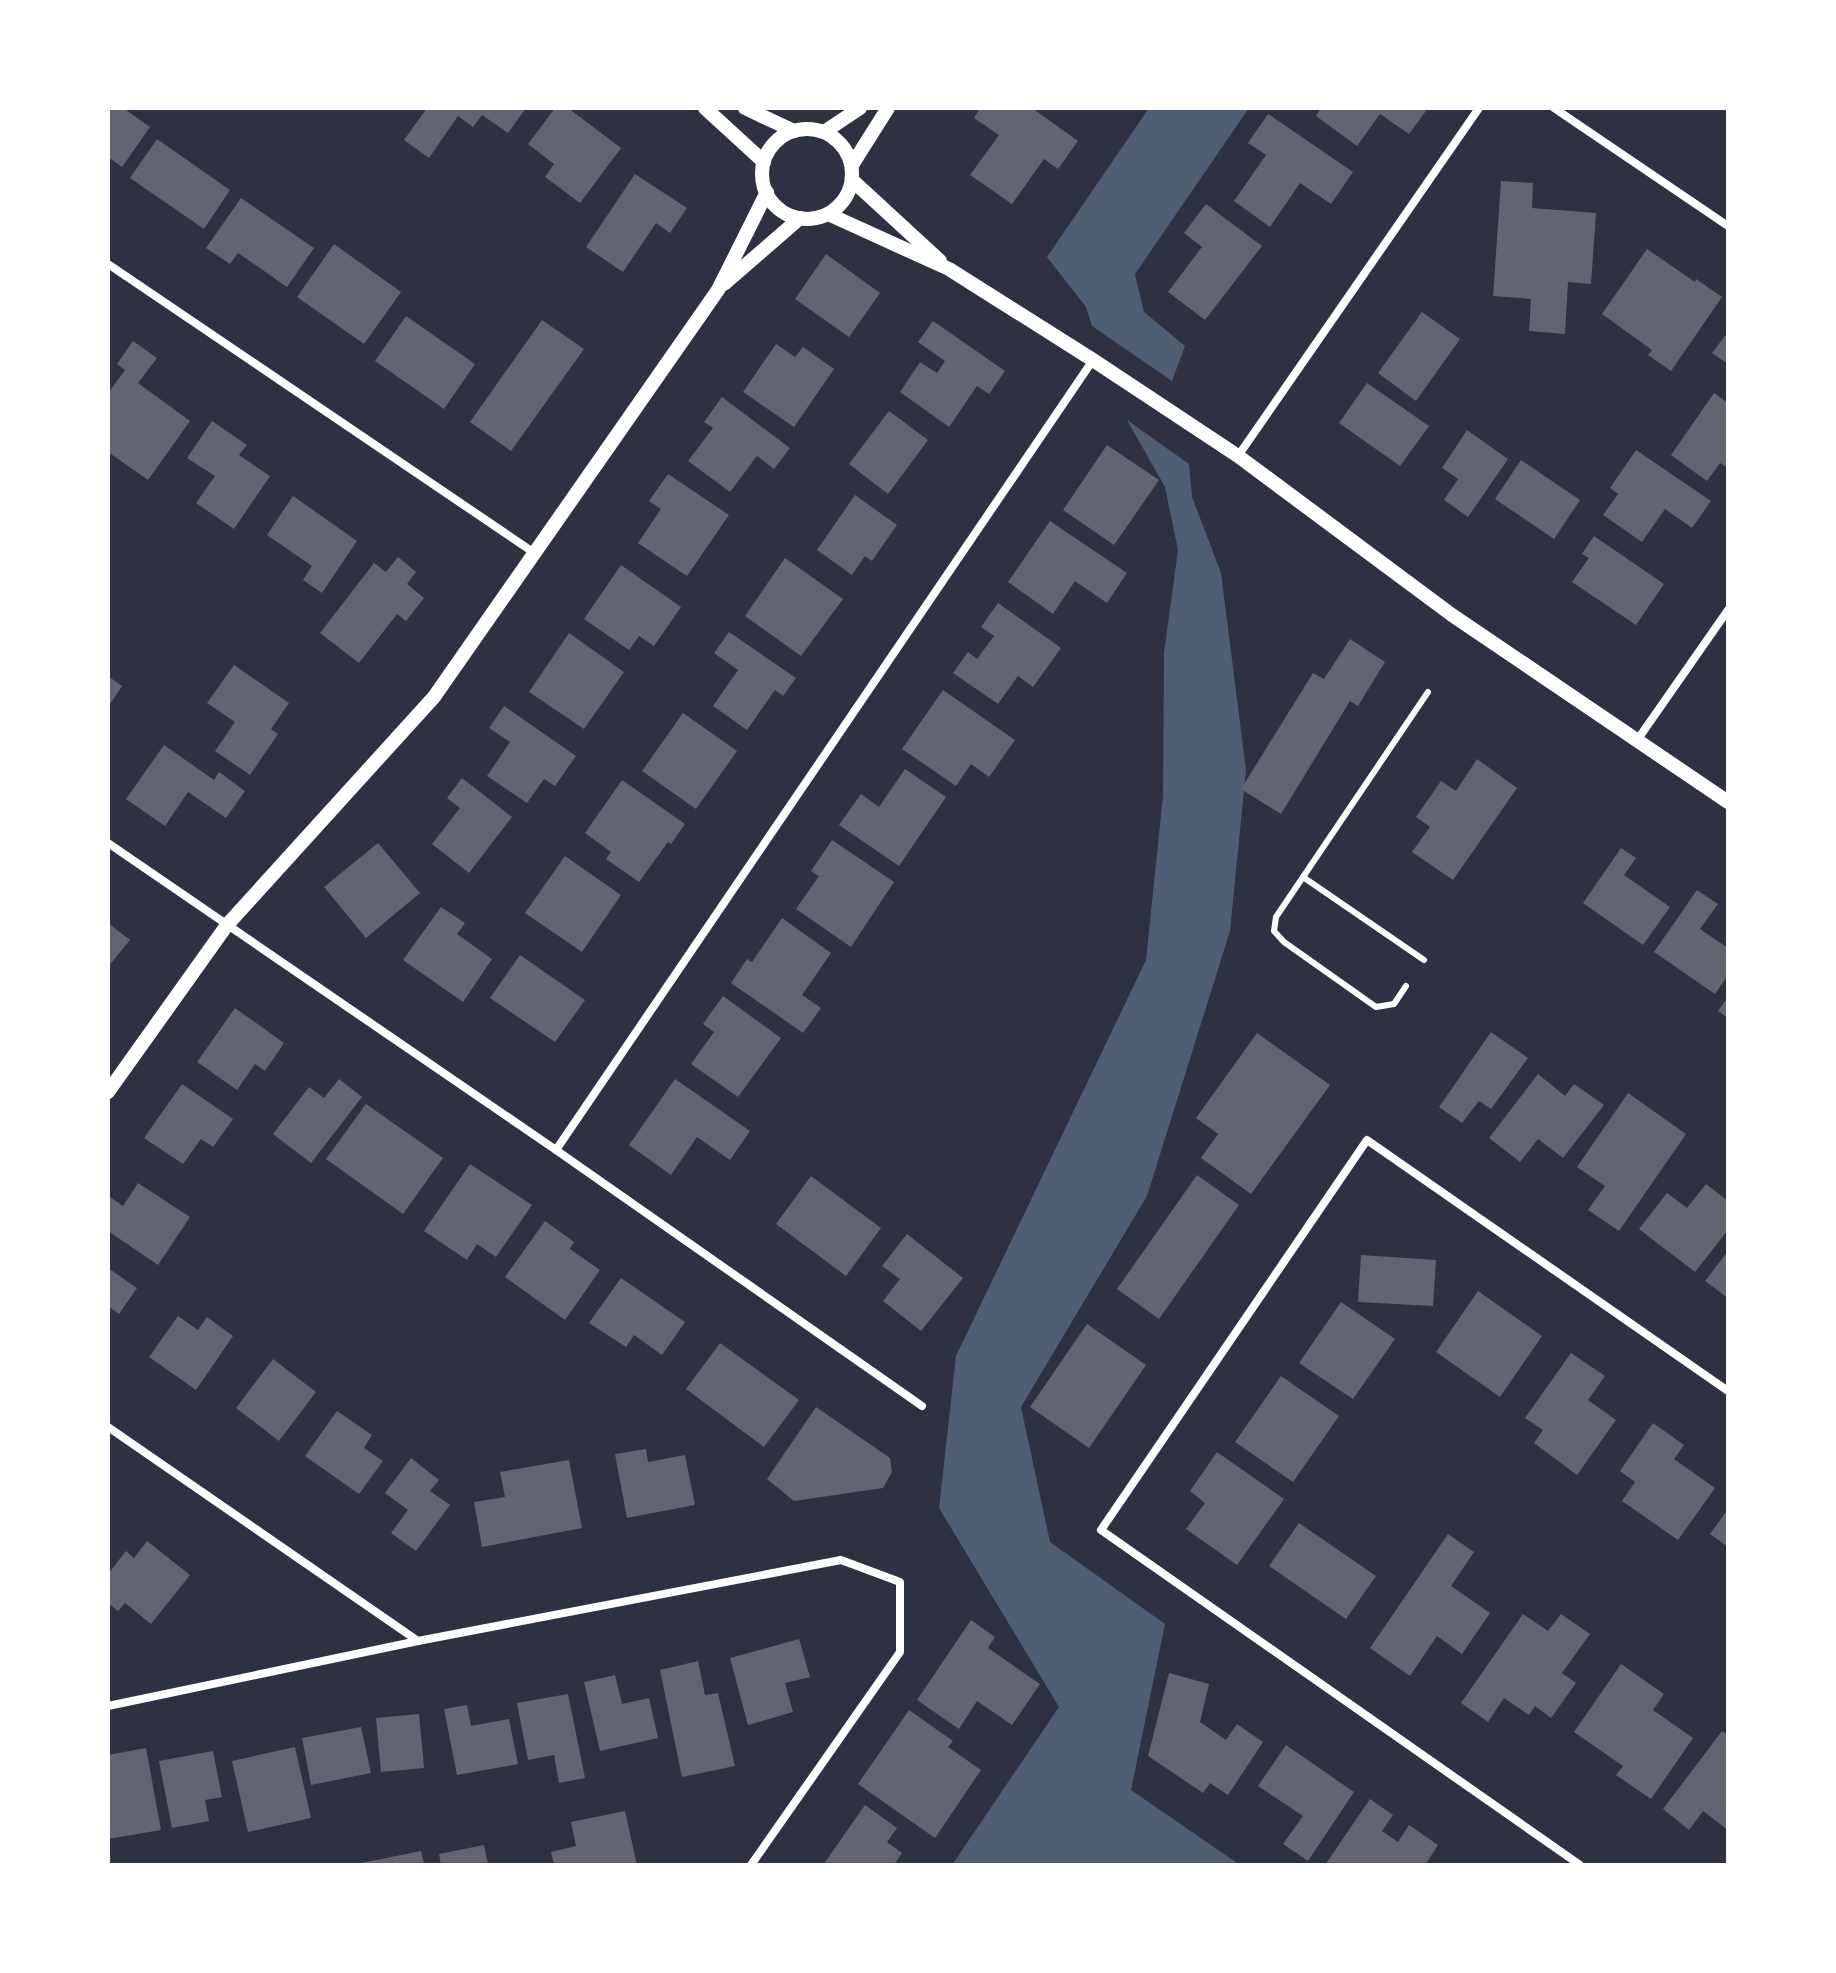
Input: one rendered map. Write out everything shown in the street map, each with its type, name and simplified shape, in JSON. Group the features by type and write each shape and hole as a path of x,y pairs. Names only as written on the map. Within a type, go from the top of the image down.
{"street":[{"path":"705,108 764,162"},
{"path":"745,108 794,131"},
{"path":"824,132 860,108"},
{"path":"888,108 852,173 848,194 828,214 800,218 786,213 775,205 767,192 763,178 764,162 770,149 794,131 809,129 824,132 837,140 846,152 852,173 949,269"},
{"path":"1238,456 1479,108"},
{"path":"1554,108 1728,226"},
{"path":"108,1092 227,925 434,697 718,290 767,192"},
{"path":"828,214 949,269 1093,360 1238,456 1452,615 1728,802"},
{"path":"718,290 800,218"},
{"path":"108,264 533,552"},
{"path":"556,1150 1093,360"},
{"path":"1638,739 1728,610"},
{"path":"108,843 922,1406"},
{"path":"1580,1865 1101,1530 1367,1140 1728,1391"},
{"path":"108,1427 418,1641"},
{"path":"108,1706 418,1641 841,1560 900,1582 900,1652 751,1865"}],"lane":[{"path":"1406,986 1394,1004 1376,1007 1284,942 1274,931 1276,917 1428,692"},
{"path":"1303,877 1424,960"}],"water":[{"path":"1149,108 1249,108 1135,274 1144,312 1185,346 1172,381 1092,326 1086,307 1047,257"},
{"path":"1127,420 1189,464 1192,497 1221,573 1246,770 1230,931 1147,1196 1021,1407 1050,1542 1165,1624 1131,1790 1240,1865 952,1865 1059,1707 939,1508 956,1356 1146,960 1163,796 1164,653 1178,550 1165,487"}],"building":[{"path":"108,108 123,108 150,127 122,167 108,157"},
{"path":"427,108 526,108 508,133 482,115 473,127 458,116 429,158 404,140"},
{"path":"555,108 568,108 621,148 580,203 545,177 554,164 528,144"},
{"path":"980,108 1032,108 1078,141 1058,169 1044,159 1012,204 970,175 999,135 974,118"},
{"path":"1321,108 1428,108 1409,134 1380,114 1357,146 1316,116"},
{"path":"1268,114 1353,172 1331,204 1300,183 1270,227 1234,201 1266,155 1248,143"},
{"path":"157,139 230,190 204,229 130,178"},
{"path":"635,174 687,208 670,233 656,223 623,272 586,247"},
{"path":"1501,181 1533,183 1532,208 1596,213 1591,284 1568,282 1565,334 1529,331 1531,299 1493,296"},
{"path":"241,198 314,248 287,287 238,253 230,264 206,248"},
{"path":"1206,204 1262,246 1205,320 1168,292 1202,247 1184,233"},
{"path":"334,244 401,292 364,344 297,297"},
{"path":"1647,249 1722,297 1671,371 1648,355 1652,350 1602,314"},
{"path":"826,254 880,293 849,337 795,299"},
{"path":"1422,312 1460,339 1416,401 1378,373"},
{"path":"406,316 475,364 444,409 375,361"},
{"path":"542,320 584,349 511,451 470,422"},
{"path":"933,321 1005,371 989,394 977,386 949,427 900,392 920,362 937,373 945,361 918,342"},
{"path":"1728,332 1728,364 1712,353"},
{"path":"133,341 157,358 138,383 190,421 148,480 108,452 108,393 125,370 117,364"},
{"path":"776,344 795,357 803,347 834,369 794,427 743,392"},
{"path":"1367,383 1429,426 1400,466 1339,423"},
{"path":"1714,393 1728,403 1728,468 1720,463 1707,481 1671,455"},
{"path":"722,397 790,448 774,469 757,456 730,492 688,461 713,428 704,422"},
{"path":"889,411 928,440 888,494 849,464"},
{"path":"212,421 247,445 239,455 270,476 234,529 196,503 215,476 187,458"},
{"path":"1467,430 1508,459 1468,517 1444,500 1458,479 1442,468"},
{"path":"1107,445 1159,480 1114,545 1063,510"},
{"path":"1636,450 1711,501 1692,528 1665,509 1642,542 1603,515 1618,494 1610,488"},
{"path":"1521,460 1580,500 1554,539 1495,499"},
{"path":"668,474 729,515 687,576 638,543 661,509 649,501"},
{"path":"855,495 897,525 872,561 865,556 852,575 817,550"},
{"path":"293,496 357,541 322,593 303,580 312,566 267,535"},
{"path":"1050,521 1127,573 1107,603 1075,581 1053,614 1008,582"},
{"path":"1594,536 1664,584 1636,625 1572,582 1589,558 1582,554"},
{"path":"398,557 416,572 407,584 424,598 406,621 397,614 359,663 320,633 374,563 386,572"},
{"path":"785,558 843,599 801,656 745,616"},
{"path":"621,565 681,607 654,646 639,636 629,650 584,619"},
{"path":"998,603 1061,648 1033,687 1018,676 998,704 953,673 968,652 977,659 994,636 981,627"},
{"path":"729,632 796,678 783,696 775,690 747,730 713,706 738,670 714,653"},
{"path":"569,633 624,672 584,729 529,692"},
{"path":"1350,639 1385,662 1358,706 1350,701 1281,814 1241,789 1313,673 1324,679"},
{"path":"234,665 289,703 271,729 278,734 250,775 215,751 235,722 207,703"},
{"path":"108,676 122,686 108,707"},
{"path":"943,690 1015,740 989,777 971,764 956,786 902,749"},
{"path":"504,706 576,756 555,786 544,779 527,803 487,776 510,742 489,728"},
{"path":"683,713 737,751 696,809 642,771"},
{"path":"164,745 214,780 219,772 245,791 226,818 188,792 165,826 126,799"},
{"path":"1477,759 1517,788 1453,880 1412,852 1430,827 1416,817 1441,781 1456,791"},
{"path":"905,769 946,797 899,866 839,825 861,794 879,807"},
{"path":"462,778 512,817 469,873 432,844 460,808 447,798"},
{"path":"622,780 685,824 639,882 606,859 611,852 585,833"},
{"path":"832,840 894,882 851,947 796,909 819,876 811,871"},
{"path":"378,843 420,893 366,938 324,887"},
{"path":"1621,848 1636,858 1624,875 1670,907 1643,945 1583,903"},
{"path":"565,856 621,895 582,952 525,913"},
{"path":"1697,890 1718,904 1700,929 1728,948 1728,975 1715,994 1654,952"},
{"path":"441,907 465,923 457,934 492,959 463,1002 403,960"},
{"path":"782,918 831,953 802,995 821,1008 803,1033 731,983 747,959 752,962"},
{"path":"108,923 130,940 108,967"},
{"path":"520,955 585,1000 555,1042 490,998"},
{"path":"723,996 781,1038 738,1097 691,1064 714,1032 703,1024"},
{"path":"1728,997 1728,1018 1718,1011"},
{"path":"235,1008 284,1043 265,1071 255,1064 237,1090 197,1062"},
{"path":"1491,1032 1528,1058 1491,1109 1479,1101 1462,1123 1439,1107"},
{"path":"1257,1033 1330,1085 1251,1194 1201,1158 1218,1134 1196,1118"},
{"path":"1538,1074 1565,1096 1574,1084 1604,1105 1563,1158 1538,1139 1520,1162 1489,1138"},
{"path":"339,1079 362,1097 311,1163 273,1134 309,1087 324,1098"},
{"path":"675,1079 750,1131 730,1160 697,1137 671,1175 629,1145"},
{"path":"182,1084 233,1119 213,1147 201,1139 183,1164 144,1138"},
{"path":"1628,1093 1686,1134 1619,1231 1588,1210 1605,1186 1577,1167"},
{"path":"366,1104 443,1158 403,1214 326,1159"},
{"path":"470,1164 532,1205 496,1257 477,1244 467,1260 424,1231"},
{"path":"1197,1175 1239,1205 1159,1319 1117,1289"},
{"path":"811,1176 881,1228 846,1276 776,1224"},
{"path":"138,1183 190,1217 158,1265 108,1231 108,1200 110,1197 123,1206"},
{"path":"1706,1184 1728,1201 1728,1230 1695,1272 1639,1229 1667,1193 1687,1208"},
{"path":"545,1221 574,1242 570,1249 600,1270 565,1320 505,1277"},
{"path":"907,1234 963,1278 921,1331 883,1301 900,1279 882,1266"},
{"path":"1728,1251 1728,1298 1705,1281"},
{"path":"1361,1255 1436,1260 1433,1306 1358,1302"},
{"path":"108,1268 137,1288 119,1314 108,1306"},
{"path":"621,1278 685,1322 662,1355 634,1335 626,1347 589,1323"},
{"path":"1478,1291 1542,1336 1500,1397 1436,1352"},
{"path":"1341,1302 1395,1339 1353,1399 1299,1363"},
{"path":"178,1316 198,1330 207,1317 233,1336 196,1390 149,1357"},
{"path":"1087,1324 1146,1365 1089,1448 1030,1407"},
{"path":"720,1343 799,1400 764,1447 686,1389"},
{"path":"1571,1353 1605,1376 1588,1400 1616,1420 1577,1475 1534,1443 1543,1430 1525,1418"},
{"path":"273,1359 316,1392 279,1441 236,1408"},
{"path":"1281,1376 1339,1416 1293,1482 1235,1442"},
{"path":"816,1407 890,1458 892,1472 883,1488 794,1501 767,1479"},
{"path":"337,1411 372,1435 364,1448 383,1461 359,1494 305,1456"},
{"path":"1653,1423 1684,1445 1674,1459 1715,1488 1678,1540 1622,1501 1635,1482 1620,1471"},
{"path":"646,1449 648,1462 685,1455 695,1505 627,1518 615,1454"},
{"path":"1217,1452 1284,1499 1237,1565 1186,1529 1205,1503 1190,1491"},
{"path":"411,1458 439,1480 430,1491 450,1505 416,1551 391,1533 408,1510 385,1493"},
{"path":"569,1460 582,1528 482,1547 474,1502 505,1497 500,1472"},
{"path":"1728,1509 1728,1547 1710,1534"},
{"path":"1299,1523 1376,1576 1346,1619 1269,1566"},
{"path":"1448,1534 1474,1552 1451,1586 1490,1613 1462,1654 1437,1636 1410,1676 1370,1648"},
{"path":"147,1541 190,1575 151,1624 125,1603 118,1611 108,1603 108,1574 126,1551 134,1558"},
{"path":"1523,1614 1548,1631 1561,1614 1590,1634 1562,1673 1576,1683 1551,1718 1535,1706 1529,1715 1504,1698 1488,1722 1461,1703"},
{"path":"971,1620 995,1637 988,1648 1040,1684 1012,1725 977,1701 959,1729 917,1700"},
{"path":"799,1639 810,1677 785,1683 793,1712 748,1725 730,1658"},
{"path":"698,1661 705,1695 718,1693 735,1766 682,1777 660,1670"},
{"path":"1621,1664 1664,1694 1653,1710 1693,1738 1651,1799 1616,1775 1623,1766 1574,1732"},
{"path":"1169,1673 1209,1684 1200,1722 1226,1740 1237,1724 1263,1742 1228,1795 1210,1783 1203,1793 1148,1756"},
{"path":"615,1675 622,1704 649,1698 658,1738 600,1751 584,1682"},
{"path":"568,1694 585,1778 559,1783 554,1755 528,1760 517,1703"},
{"path":"467,1705 471,1726 509,1719 518,1764 457,1775 444,1709"},
{"path":"909,1710 953,1741 948,1747 981,1770 935,1838 858,1784"},
{"path":"419,1714 424,1768 381,1772 376,1718"},
{"path":"361,1727 371,1773 311,1785 302,1738"},
{"path":"1722,1731 1728,1735 1728,1830 1703,1811 1689,1830 1663,1809"},
{"path":"1286,1745 1354,1792 1308,1861 1283,1844 1303,1816 1258,1786"},
{"path":"295,1747 311,1818 248,1832 232,1761"},
{"path":"146,1748 161,1830 108,1839 108,1755"},
{"path":"213,1751 222,1797 205,1800 209,1821 172,1828 159,1761"},
{"path":"1370,1799 1393,1815 1382,1831 1398,1842 1409,1825 1438,1845 1425,1865 1325,1865"},
{"path":"865,1805 897,1828 887,1842 902,1853 894,1865 823,1865"},
{"path":"625,1811 637,1865 554,1865 551,1852 576,1846 571,1822"},
{"path":"484,1845 488,1865 441,1865 439,1854"},
{"path":"421,1851 424,1865 356,1865 356,1864"}]}
